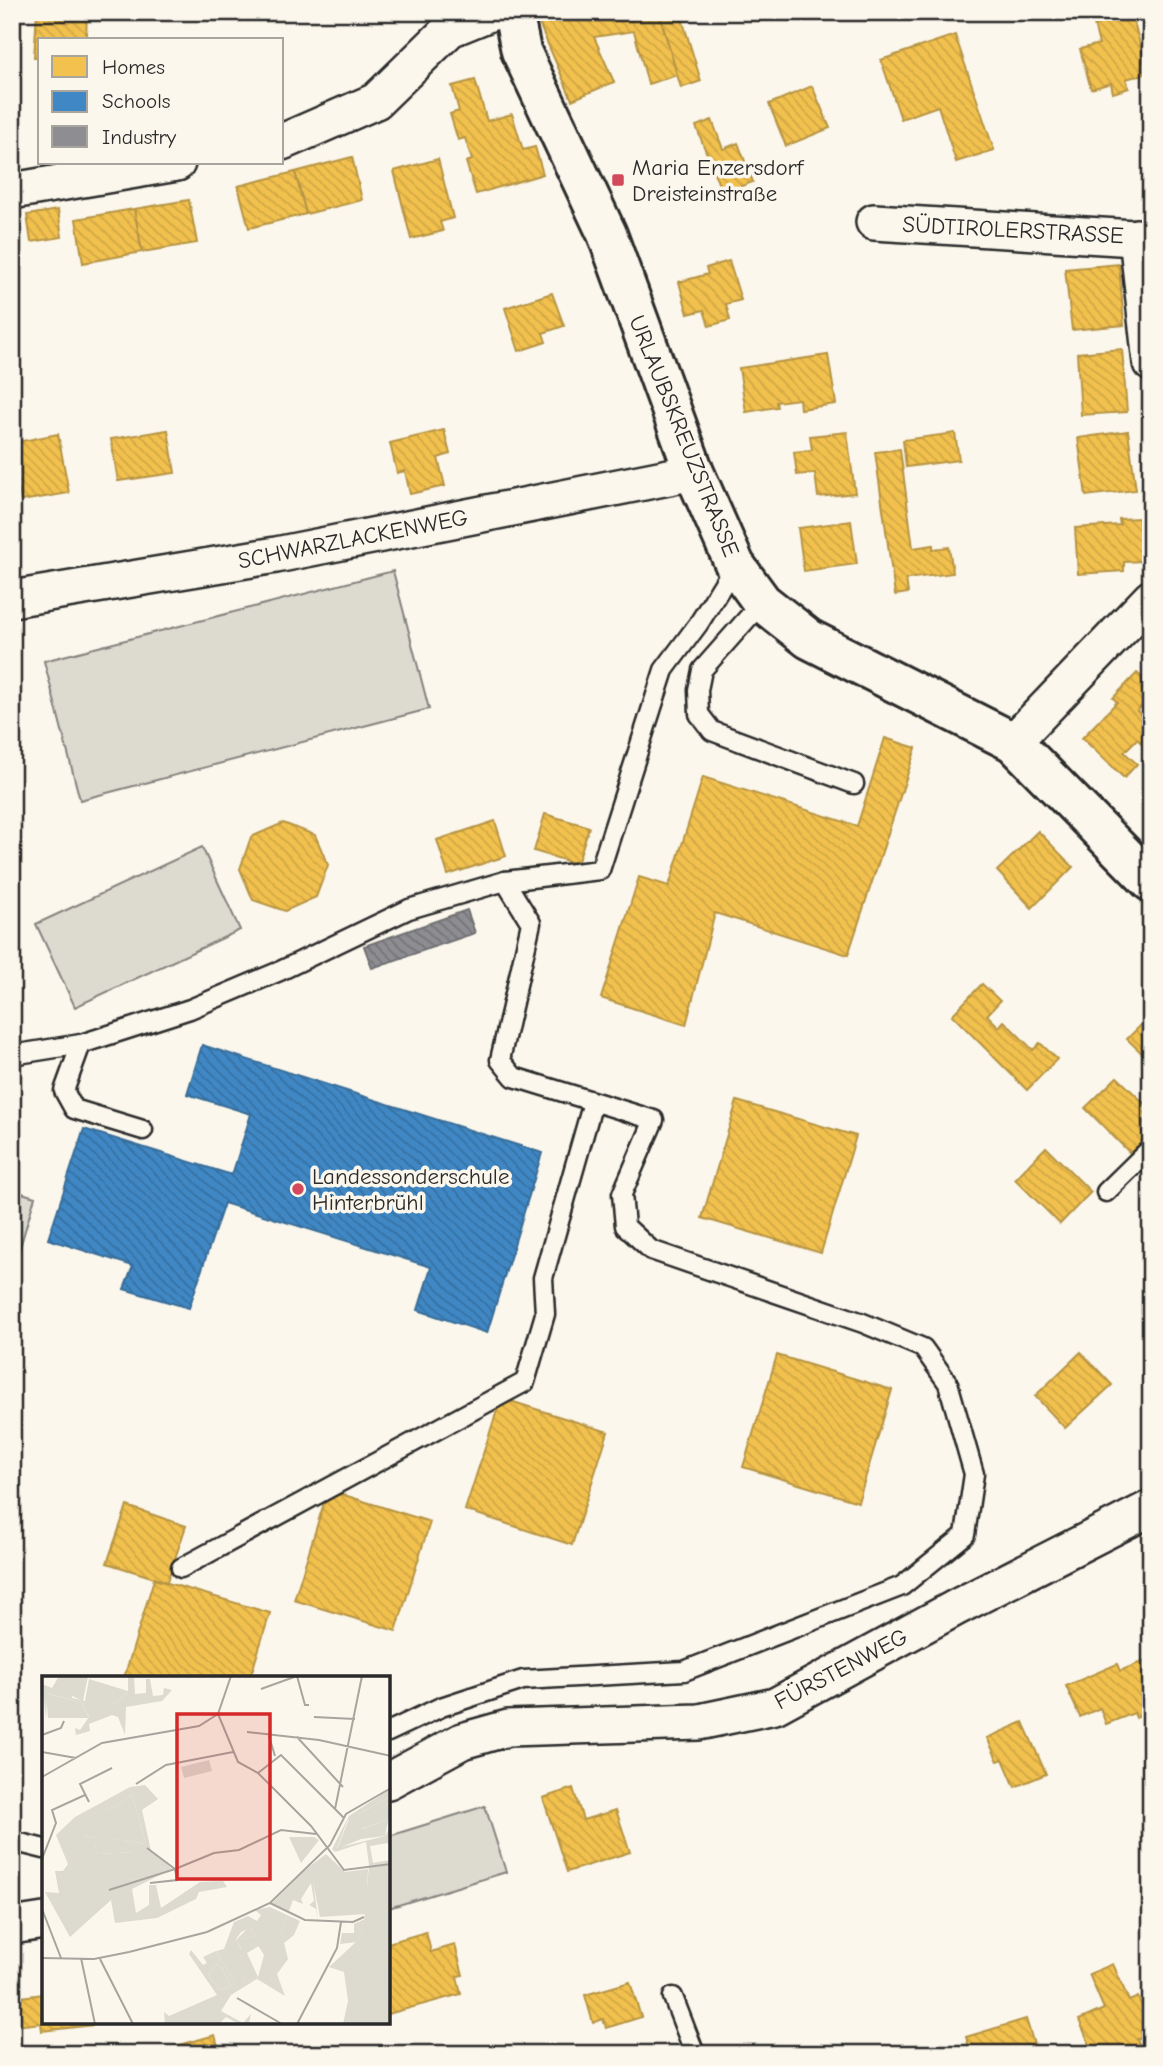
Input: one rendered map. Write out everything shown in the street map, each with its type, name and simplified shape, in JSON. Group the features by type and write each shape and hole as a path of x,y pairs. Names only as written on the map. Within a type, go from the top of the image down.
{"street":[{"path":"284,141 376,101 450,29 492,12"},
{"name":"URLAUBSKREUZSTRASSE","path":"513,12 521,51 607,234 694,472 734,565 762,601 810,639 1013,742 1151,882"},
{"path":"12,191 171,164"},
{"name":"SÜDTIROLERSTRASSE","path":"874,222 1144,238"},
{"path":"1144,238 1151,363"},
{"name":"SCHWARZLACKENWEG","path":"12,599 276,555 694,472"},
{"path":"1013,742 1151,598"},
{"name":"FÜRSTENWEG","path":"390,1780 462,1741 508,1728 699,1723 775,1706 957,1607 1151,1508"},
{"path":"12,1926 42,1921"}],"lane":[{"path":"12,1055 80,1044 190,1009 280,971 409,908 505,881 600,870 663,670 699,623 734,565"},
{"path":"762,601 702,670 698,690 699,714 712,731 854,784"},
{"path":"390,1731 441,1707 523,1680 684,1671 902,1586 965,1535 974,1474 948,1383 923,1348 863,1323 650,1250 625,1226 622,1194 654,1120 514,1077 500,1060 530,923 505,881"},
{"path":"80,1044 64,1091 74,1110 143,1130"},
{"path":"181,1567 525,1382 545,1314 542,1278 593,1102"},
{"path":"1106,1192 1151,1148"},
{"path":"12,1841 42,1848"},
{"path":"673,1997 695,2054"}],"shaded area":[{"path":"393,571 429,709 80,800 44,661"},
{"path":"202,847 240,930 75,1007 36,924"},
{"path":"12,1190 35,1197 12,1274"},
{"path":"485,1806 506,1872 390,1908 390,1836"}],"building: Homes":[{"path":"37,12 87,12 86,38 38,38 38,57 34,57"},
{"path":"593,12 659,12 677,75 648,84 634,31 594,37 614,82 572,100 538,21"},
{"path":"659,12 680,12 701,81 681,88"},
{"path":"1132,15 1148,73 1126,79 1129,88 1113,93 1111,83 1091,89 1080,49 1099,44 1094,25"},
{"path":"955,35 994,150 956,162 938,106 901,119 881,60"},
{"path":"475,80 487,121 512,114 523,150 535,147 543,174 476,194 466,162 472,160 465,138 458,140 450,114 459,111 452,86"},
{"path":"812,86 830,128 786,146 769,104"},
{"path":"712,120 723,149 738,143 753,182 722,193 696,126"},
{"path":"352,157 362,200 306,214 295,172"},
{"path":"438,159 453,218 440,222 443,231 411,239 394,171"},
{"path":"295,172 306,214 249,228 238,186"},
{"path":"189,200 197,243 142,252 134,209"},
{"path":"134,209 142,252 83,263 76,219"},
{"path":"58,210 62,237 31,242 27,215"},
{"path":"729,261 741,300 726,304 730,320 709,326 704,310 688,314 679,282 708,274 706,268"},
{"path":"1119,264 1124,325 1072,330 1065,269"},
{"path":"552,293 564,326 543,333 546,342 519,351 505,308"},
{"path":"1122,349 1127,412 1081,415 1077,353"},
{"path":"828,355 836,404 800,409 799,399 776,402 777,407 746,412 739,368"},
{"path":"168,430 175,473 118,481 111,439"},
{"path":"444,430 450,454 438,458 445,486 410,494 405,471 397,473 390,443"},
{"path":"1128,431 1136,490 1086,496 1078,438"},
{"path":"847,432 855,493 818,497 815,473 797,475 794,452 812,450 810,436"},
{"path":"955,433 959,460 906,467 903,440"},
{"path":"58,434 69,493 21,501 16,478 12,479 12,443"},
{"path":"900,449 913,548 933,545 933,549 949,547 953,573 906,579 908,593 895,595 875,452"},
{"path":"1139,518 1143,561 1124,562 1124,571 1078,574 1075,528 1120,525 1119,519"},
{"path":"851,521 857,564 804,571 798,528"},
{"path":"1137,673 1151,685 1151,697 1137,711 1151,725 1151,749 1137,739 1124,752 1137,764 1124,778 1082,738 1117,702 1113,698"},
{"path":"885,738 916,748 848,955 715,913 686,1025 601,998 639,877 669,886 703,777 857,826"},
{"path":"545,814 589,827 577,864 534,851"},
{"path":"495,821 506,856 448,875 437,840"},
{"path":"283,823 315,835 328,865 316,897 285,911 253,900 240,869 251,837"},
{"path":"1038,831 1073,867 1032,908 997,871"},
{"path":"982,984 1000,1001 987,1015 999,1027 1004,1021 1033,1050 1040,1043 1057,1059 1027,1090 952,1015"},
{"path":"1151,1015 1151,1062 1127,1039"},
{"path":"1117,1077 1151,1110 1151,1133 1130,1153 1085,1108"},
{"path":"737,1101 856,1136 821,1253 702,1218"},
{"path":"1046,1147 1091,1192 1060,1224 1015,1179"},
{"path":"1081,1352 1112,1385 1065,1428 1035,1396"},
{"path":"777,1355 892,1390 858,1502 743,1467"},
{"path":"501,1398 608,1432 572,1545 465,1510"},
{"path":"328,1490 430,1522 396,1631 294,1600"},
{"path":"127,1506 186,1526 167,1582 107,1563"},
{"path":"154,1579 270,1613 251,1676 125,1676"},
{"path":"1151,1658 1151,1711 1136,1718 1134,1713 1106,1724 1100,1708 1080,1717 1066,1686 1117,1664 1120,1671"},
{"path":"1023,1722 1046,1774 1015,1787 1003,1759 998,1761 987,1738"},
{"path":"573,1788 583,1820 616,1810 630,1852 567,1872 543,1798"},
{"path":"426,1932 431,1952 455,1945 463,1975 457,1976 461,1994 390,2013 390,1942"},
{"path":"1113,1964 1129,2001 1138,1997 1151,2026 1151,2034 1137,2039 1144,2054 1094,2054 1079,2020 1104,2009 1089,1974"},
{"path":"630,1982 641,2017 606,2028 603,2019 593,2023 585,1995"},
{"path":"42,1994 42,2024 93,2025 42,2031 41,2023 16,2026 13,1998"},
{"path":"1026,2019 1037,2054 971,2054 966,2037"},
{"path":"215,2035 220,2054 155,2054 155,2052"}],"building: Schools":[{"name":"Landessonderschule Hinterbrühl","path":"202,1045 542,1153 487,1333 418,1310 431,1267 224,1203 189,1308 124,1289 133,1266 48,1239 84,1129 232,1175 251,1114 187,1094"}],"building: Industry":[{"path":"467,910 475,933 372,968 364,946"}],"place":[{"name":"Maria Enzersdorf Dreisteinstraße","path":"618,180"},
{"name":"Landessonderschule Hinterbrühl","path":"298,1189"}]}
